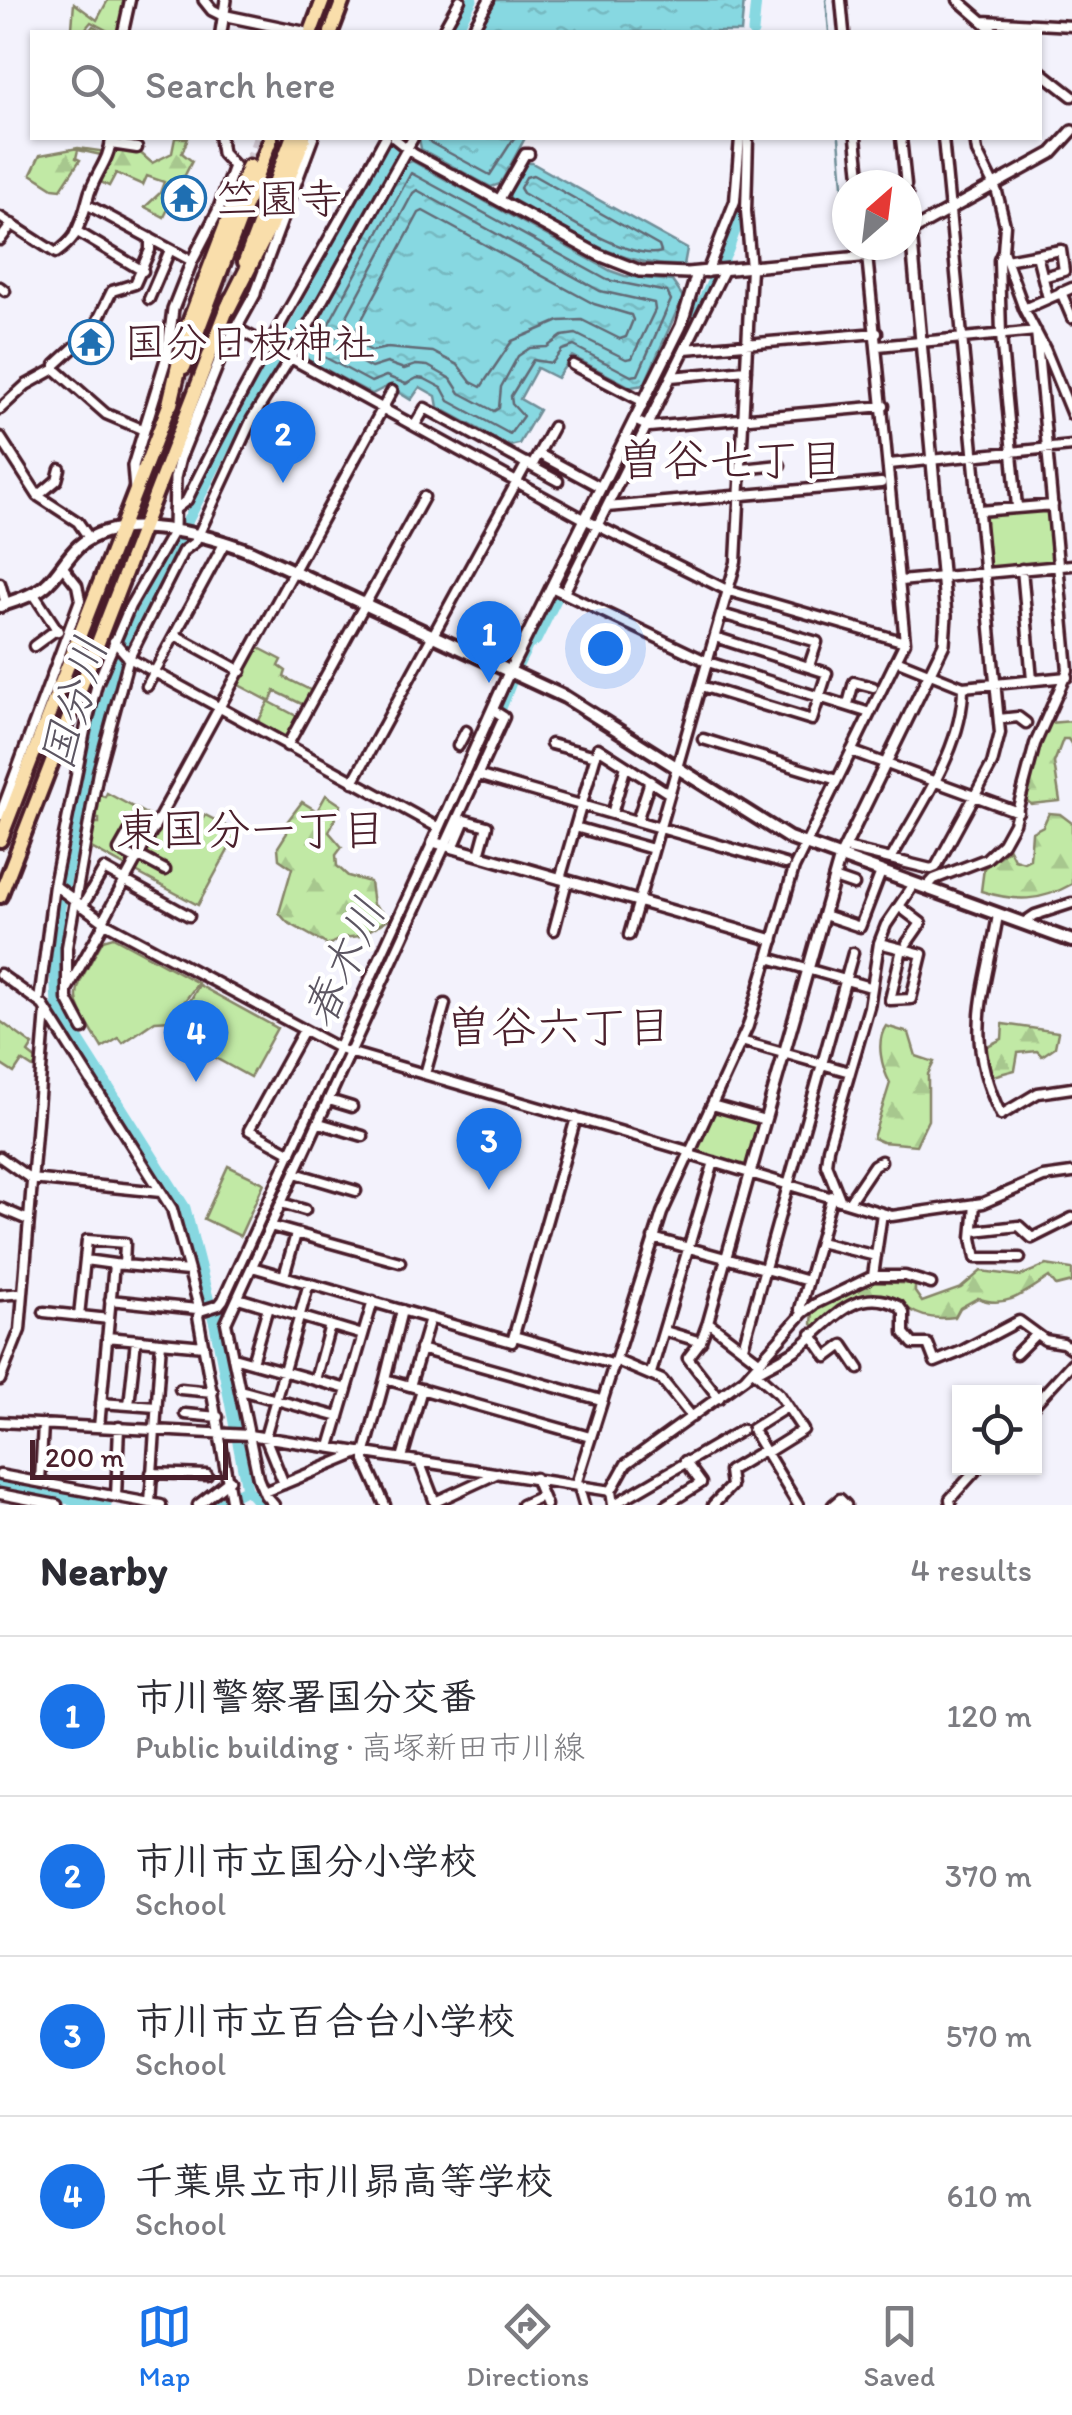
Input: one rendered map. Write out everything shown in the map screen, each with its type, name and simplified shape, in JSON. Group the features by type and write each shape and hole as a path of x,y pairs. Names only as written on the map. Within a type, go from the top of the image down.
{"highway":[{"path":"312,30 323,0"},
{"path":"333,30 344,0"},
{"path":"0,840 269,140"},
{"path":"0,896 291,140"},
{"path":"228,308 270,225 302,140"},
{"path":"170,404 188,328 249,166"}],"main road":[{"path":"3,605 47,585 89,538 119,530 174,530 225,542 565,697 767,826 804,845 843,853 881,872 1072,941"}],"street":[{"path":"124,30 130,0"},
{"path":"204,0 222,15 293,30"},
{"path":"221,30 226,0"},
{"path":"443,30 460,0"},
{"path":"472,30 489,0"},
{"path":"840,0 844,30"},
{"path":"963,2 991,30"},
{"path":"982,22 1072,26"},
{"path":"978,30 982,22"},
{"path":"1042,72 1072,96"},
{"path":"922,225 1052,153 1071,135"},
{"path":"135,490 133,466 167,356 173,308 234,166 222,153 220,140"},
{"path":"39,1001 50,906 86,726 136,592 174,530 175,478 180,458 222,354 255,294 313,140"},
{"path":"174,510 187,500 233,408 272,347 384,140"},
{"path":"396,140 614,262 652,273 750,268 832,255"},
{"path":"63,1035 80,1026 66,991 71,900 106,732 128,657 183,551 195,542 194,533 252,419 411,140"},
{"path":"110,1300 199,1310 218,1305 442,845 514,672 592,523 600,487 684,349 735,201 740,140"},
{"path":"629,935 736,562 748,344 748,140"},
{"path":"856,140 859,170"},
{"path":"901,140 904,170"},
{"path":"843,853 936,867 997,748 996,684 943,140"},
{"path":"975,140 1005,225 1004,256 1072,415"},
{"path":"0,217 56,252 76,231 107,159 110,141 137,148"},
{"path":"499,200 525,154 529,154"},
{"path":"88,205 192,261"},
{"path":"0,240 12,224"},
{"path":"76,231 142,272"},
{"path":"56,369 55,365 93,330 114,288 132,286 142,272 150,238"},
{"path":"150,299 170,250"},
{"path":"1017,508 1000,335 999,260 1004,256 1061,250 1064,271 1043,277"},
{"path":"1037,254 1048,298"},
{"path":"584,1505 576,1485 653,1238 742,1041 794,868 905,642 868,260"},
{"path":"719,1398 688,1358 708,1322 834,878 944,644 943,577 912,260"},
{"path":"559,591 592,523 606,508 641,423 644,402 686,313 712,271"},
{"path":"1024,309 1072,288"},
{"path":"1061,292 1072,318"},
{"path":"236,328 592,523 729,591 905,642"},
{"path":"878,346 1036,331"},
{"path":"840,1199 826,1164 869,1006 879,943 886,926 920,886 986,859 994,852 1014,824 1035,744 1058,690 1069,677 1036,331"},
{"path":"684,349 877,332"},
{"path":"573,364 644,402"},
{"path":"56,369 100,410 144,430"},
{"path":"0,408 26,384 56,369"},
{"path":"671,376 746,370"},
{"path":"66,991 392,391"},
{"path":"641,423 744,420 884,406"},
{"path":"415,425 424,408 558,480"},
{"path":"353,782 517,482 539,454 552,428"},
{"path":"0,437 38,496 78,522 89,538"},
{"path":"889,464 1072,446"},
{"path":"0,456 7,448"},
{"path":"539,454 600,487"},
{"path":"742,468 780,464"},
{"path":"38,496 57,480 60,469"},
{"path":"606,508 844,483 881,483"},
{"path":"287,746 424,497"},
{"path":"979,511 1053,505"},
{"path":"147,686 225,542"},
{"path":"900,581 1072,564"},
{"path":"0,815 80,600 77,585 62,566"},
{"path":"1022,569 1032,680"},
{"path":"0,583 3,605"},
{"path":"559,591 708,662 870,713"},
{"path":"33,593 58,630 34,646"},
{"path":"722,614 816,642 809,666"},
{"path":"174,635 241,672"},
{"path":"701,686 812,720 820,696 826,673 715,638"},
{"path":"115,642 128,657 154,672 439,828"},
{"path":"896,660 963,686 1069,677"},
{"path":"848,704 854,682 873,687"},
{"path":"891,858 961,723 963,686"},
{"path":"999,719 1018,717 1026,723"},
{"path":"458,746 466,731"},
{"path":"702,739 837,780"},
{"path":"552,744 596,756"},
{"path":"554,930 575,827 598,748 668,793"},
{"path":"852,751 1018,812"},
{"path":"612,814 626,766"},
{"path":"472,772 785,864"},
{"path":"442,845 439,828 472,772"},
{"path":"636,822 650,781"},
{"path":"154,830 136,820 119,850 165,870"},
{"path":"442,845 465,820 487,826 479,855"},
{"path":"575,827 653,849"},
{"path":"442,845 773,940"},
{"path":"82,907 104,869 189,916"},
{"path":"824,915 860,927 881,872"},
{"path":"834,878 854,884"},
{"path":"55,886 104,920 345,1051 892,1216 975,1204 1000,1198 1043,1176 1072,1173"},
{"path":"1023,924 1072,903"},
{"path":"39,914 50,906"},
{"path":"879,943 905,946 922,954 910,999 890,1000 905,946 921,923 900,907"},
{"path":"998,915 979,1003 979,1030 988,1087 1004,1129"},
{"path":"742,1347 854,952"},
{"path":"768,958 870,986"},
{"path":"0,974 46,1010 172,1209 199,1310 224,1432 232,1505"},
{"path":"426,1074 445,1004"},
{"path":"0,1380 18,1337 46,1010"},
{"path":"291,1153 249,1130 304,1030"},
{"path":"742,1041 850,1072"},
{"path":"274,1505 264,1492 248,1434 226,1324 309,1146 345,1051"},
{"path":"1000,1115 1038,1093 1072,1088"},
{"path":"329,1100 352,1107"},
{"path":"712,1106 765,1120"},
{"path":"253,1263 512,1342 576,1118"},
{"path":"319,1122 363,1136"},
{"path":"309,1146 322,1150"},
{"path":"0,1156 32,1178 161,1192"},
{"path":"804,1313 800,1309 819,1242 840,1199 882,1160"},
{"path":"652,1374 714,1162"},
{"path":"296,1174 356,1191"},
{"path":"281,1203 306,1210"},
{"path":"975,1204 976,1258 1020,1258"},
{"path":"0,1208 28,1220"},
{"path":"873,1276 882,1213"},
{"path":"974,1232 1019,1226 1032,1238 1041,1237 1072,1218"},
{"path":"270,1226 400,1262"},
{"path":"285,1273 296,1234"},
{"path":"653,1238 808,1282"},
{"path":"79,1316 87,1240 126,1244 124,1265"},
{"path":"819,1242 876,1256"},
{"path":"85,1260 188,1271"},
{"path":"99,1427 114,1264"},
{"path":"753,1371 804,1313 838,1291 873,1276 905,1276 931,1284"},
{"path":"284,1484 265,1437 309,1282"},
{"path":"0,1295 22,1293"},
{"path":"238,1298 363,1335"},
{"path":"742,1430 614,1505 611,1491 626,1464 753,1371 798,1348 836,1313 857,1303 878,1299 900,1306 904,1334 914,1344 928,1344 935,1362 1021,1321 1045,1340 1072,1349"},
{"path":"330,1446 373,1301"},
{"path":"252,1362 268,1307"},
{"path":"386,1505 363,1452 402,1310"},
{"path":"44,1312 109,1319"},
{"path":"410,1386 430,1318"},
{"path":"708,1322 760,1362"},
{"path":"315,1380 330,1325"},
{"path":"665,1332 700,1342"},
{"path":"810,1334 827,1357 843,1346 858,1369"},
{"path":"1016,1354 1036,1334"},
{"path":"514,1336 652,1374 674,1392 692,1417"},
{"path":"107,1337 204,1346"},
{"path":"129,1405 136,1340"},
{"path":"150,1503 162,1342"},
{"path":"420,1349 601,1400"},
{"path":"233,1357 347,1389"},
{"path":"1042,1396 1072,1363"},
{"path":"712,1505 731,1486 729,1471 803,1430 778,1394 753,1371"},
{"path":"385,1379 590,1437"},
{"path":"180,1389 213,1392"},
{"path":"402,1458 422,1389"},
{"path":"240,1390 339,1417"},
{"path":"101,1403 156,1407"},
{"path":"787,1407 752,1428 798,1505"},
{"path":"185,1414 218,1417"},
{"path":"0,1422 248,1434 611,1491"},
{"path":"40,1482 43,1424"},
{"path":"116,1496 119,1427"},
{"path":"264,1492 363,1452"},
{"path":"419,1460 435,1503 498,1473"},
{"path":"666,1505 701,1483 685,1460"},
{"path":"151,1473 207,1475"},
{"path":"0,1475 161,1505"},
{"path":"951,1505 950,1498 971,1475"},
{"path":"522,1505 544,1501 535,1478"},
{"path":"198,1505 230,1481"},
{"path":"0,1494 55,1505"},
{"path":"833,1505 840,1499 846,1505"}],"green space":[{"path":"108,0 128,0 121,30 106,30 91,22 86,28 90,30 72,28 74,3 97,20"},
{"path":"175,140 187,140 182,153 192,161 164,217 145,207 160,193 164,182 147,176 143,185 116,173 109,186 99,181 111,146 137,150 152,163 172,153"},
{"path":"78,148 107,152 106,156 78,150 76,158 80,160 61,189 31,174 40,155"},
{"path":"1049,508 1055,563 989,570 983,514"},
{"path":"257,647 282,660 279,666 286,671 284,677 314,692 306,706 275,691 270,702 300,718 287,742 256,726 269,701 237,684"},
{"path":"1072,721 1072,745 1063,739 1054,763 1060,801 1031,804 1026,800 1033,759 1049,723"},
{"path":"107,793 157,820 151,825 134,817 116,850 132,861 128,868 86,845 91,823 99,823 99,819 91,818 97,794 105,797"},
{"path":"326,795 341,805 329,832 342,847 336,855 337,866 348,876 370,882 373,905 390,918 360,936 328,945 287,922 279,913 292,868 279,859 278,847 287,833 286,823 302,802 317,811"},
{"path":"1049,813 1060,814 1072,823 1072,884 1028,898 981,891 984,868 1009,849 1014,859 1030,859 1032,832 1043,826"},
{"path":"173,814 198,828 205,815 238,832 198,905 134,871 146,857 144,852 161,822 168,825"},
{"path":"113,937 198,983 171,1020 155,1021 123,1043 119,1038 102,1048 82,1015 77,994 103,940"},
{"path":"199,985 277,1028 250,1077 172,1034"},
{"path":"0,1021 33,1045 28,1053 38,1061 33,1068 22,1061 14,1073 0,1064"},
{"path":"1003,1024 1058,1032 1055,1047 1042,1056 1037,1051 1018,1053 1015,1070 989,1077 985,1047 1002,1039"},
{"path":"886,1026 909,1033 916,1056 934,1062 928,1074 928,1120 916,1145 873,1138 890,1083 880,1047"},
{"path":"712,1105 765,1120 750,1173 690,1155"},
{"path":"228,1166 264,1183 240,1236 204,1219"},
{"path":"1046,1265 1072,1269 1072,1282 1056,1286 1049,1277 1006,1301 978,1298 960,1308 955,1317 924,1316 898,1299 886,1298 854,1304 815,1327 812,1324 818,1305 867,1281 915,1284 922,1302 961,1288 981,1271 1020,1276"}],"water":[{"path":"494,0 744,0 741,30 477,30"},
{"path":"419,140 524,140 500,184 491,187 421,149"},
{"path":"412,161 611,271 672,281 683,297 644,385 631,387 572,356 557,378 537,368 520,399 539,410 519,444 510,446 438,407 436,396 420,387 411,400 388,386 372,394 308,360 303,349 402,165"},
{"path":"522,163 532,163 687,249 684,265 637,260 615,253 510,198 508,189"}],"waterway":[{"name":"国分川","path":"456,30 472,0"},
{"name":"春木川","path":"753,30 756,0"},
{"path":"826,0 829,30"},
{"name":"国分川","path":"261,1505 247,1489 215,1325 185,1208 57,1006 55,968 60,906 97,729 121,653 242,413 280,353 397,140"},
{"path":"839,140 842,170"},
{"name":"春木川","path":"215,1325 226,1311 494,726 517,667 528,645 536,640 728,250 740,216 745,141"},
{"path":"248,1260 281,1270"},
{"path":"289,1272 508,1335"},
{"path":"0,1487 106,1505"},
{"path":"217,1505 247,1489"}],"tunnel":[{"path":"249,167 259,140"},
{"path":"224,305 244,250"},
{"path":"175,401 193,356"},
{"path":"53,743 121,567"}],"place":[{"name":"竺園寺","path":"184,198"},
{"name":"国分日枝神社","path":"91,342"},
{"name":"市川市立国分小学校","path":"283,483"},
{"name":"市川警察署国分交番","path":"489,683"},
{"name":"千葉県立市川昴高等学校","path":"196,1082"},
{"name":"市川市立百合台小学校","path":"489,1190"}],"district":[{"name":"曽谷七丁目","path":"731,459"},
{"name":"東国分一丁目","path":"251,829"},
{"name":"曽谷六丁目","path":"559,1026"}]}
